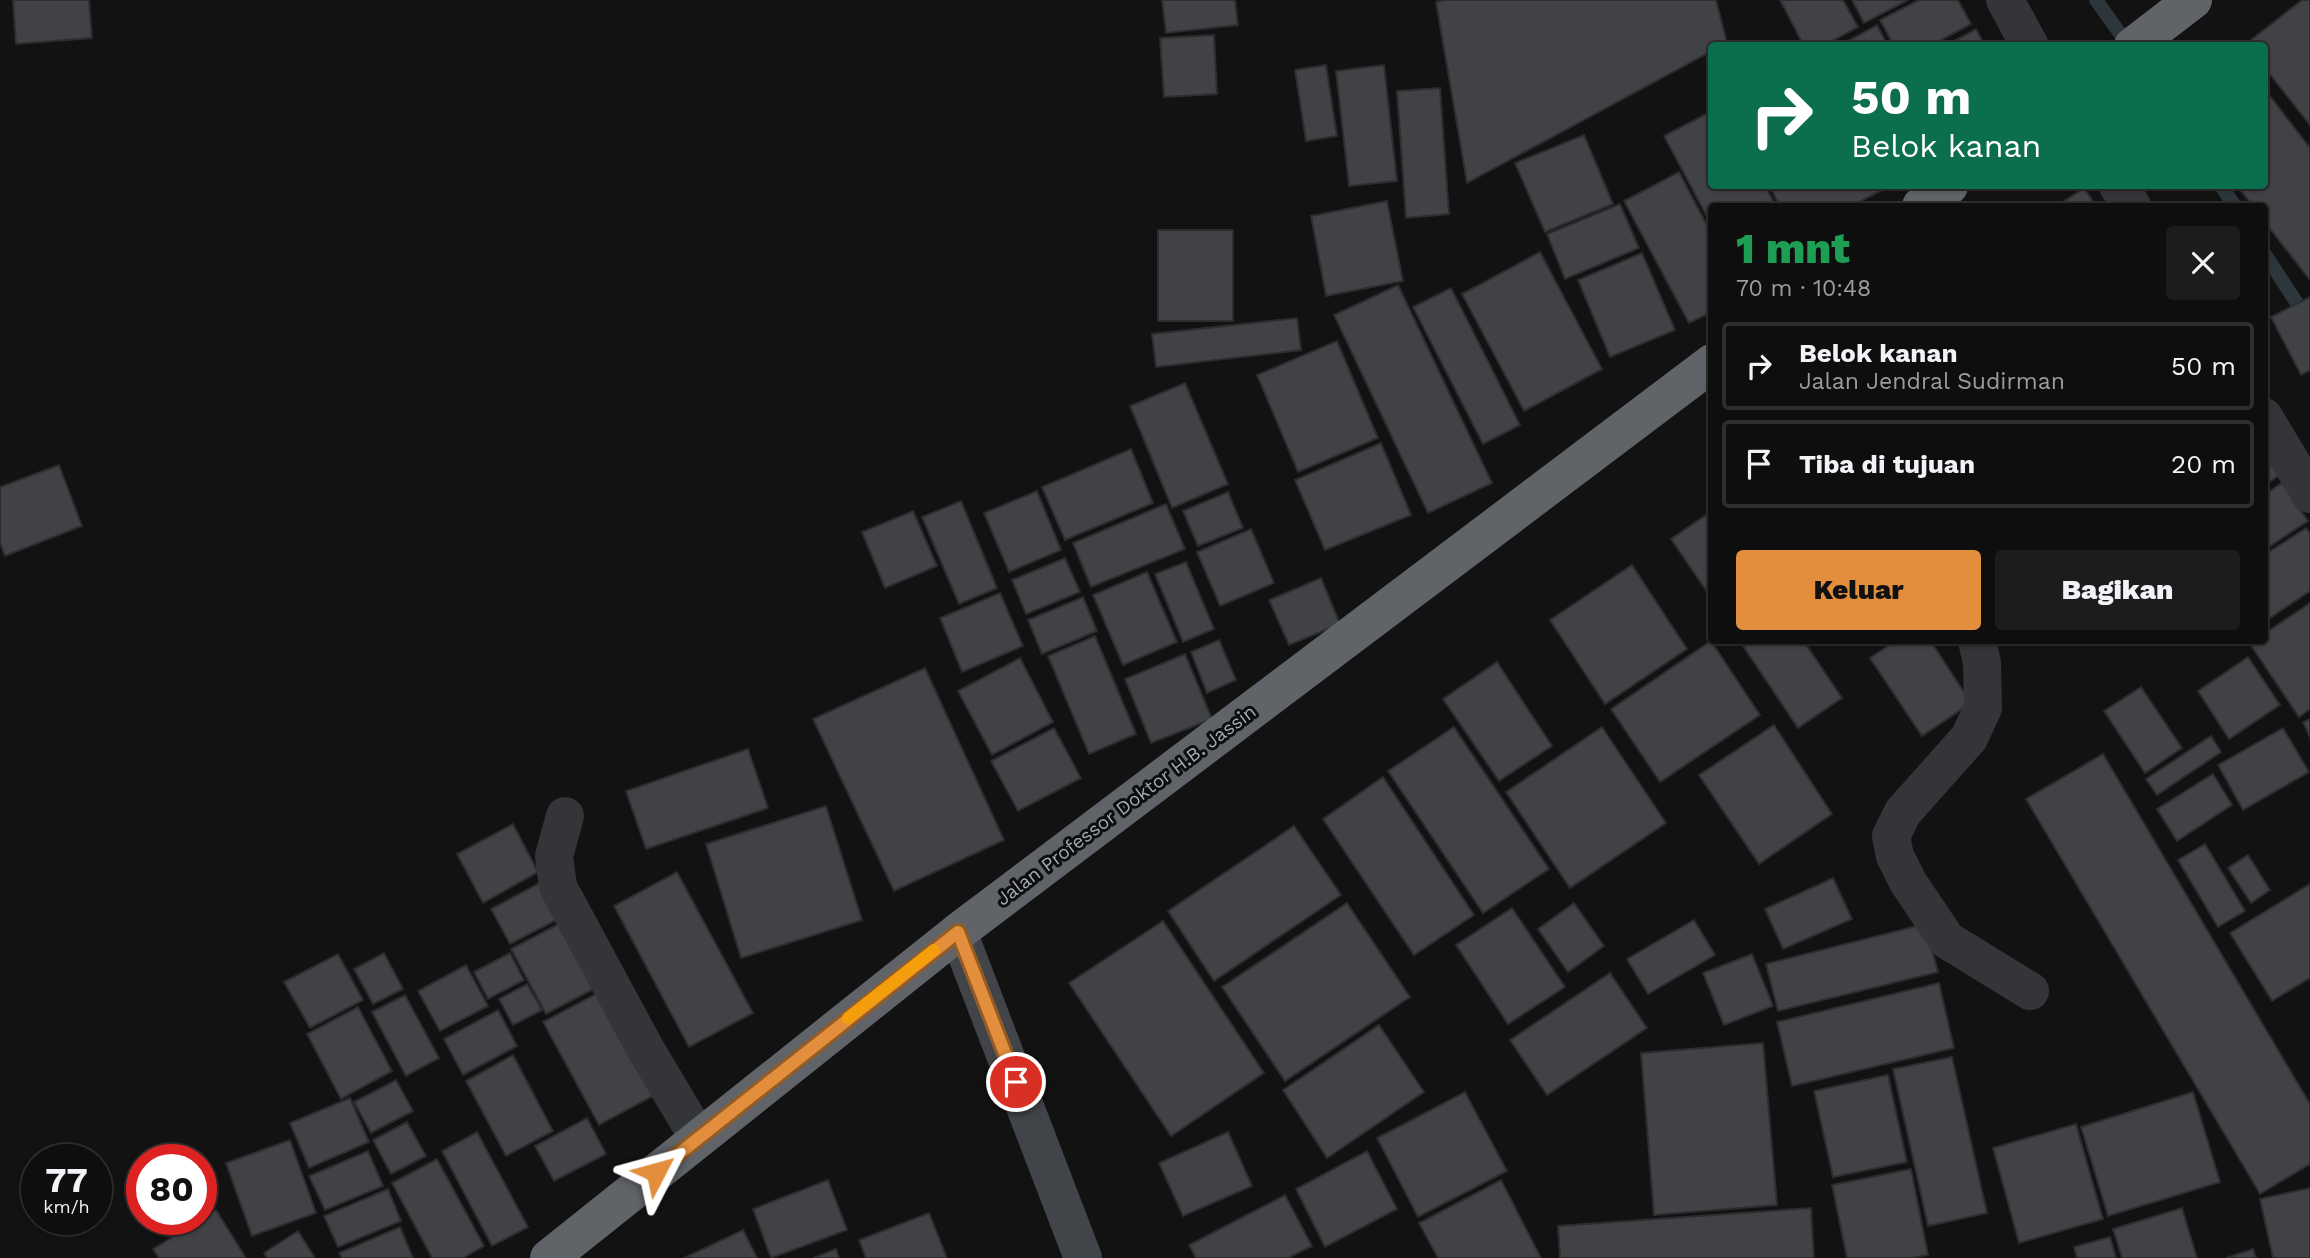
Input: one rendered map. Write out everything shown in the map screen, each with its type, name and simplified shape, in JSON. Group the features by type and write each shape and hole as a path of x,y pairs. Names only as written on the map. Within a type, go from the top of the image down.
{"highway":[{"path":"2138,42 2187,5"},
{"path":"1925,203 1945,189"},
{"name":"Jalan Professor Doktor H.B. Jassin","path":"549,1258 958,932 1708,366"}],"street":[{"path":"2005,0 2027,42"},
{"path":"2268,424 2310,494"},
{"path":"1978,644 1982,663 1983,708 1969,738 1903,812 1891,836 1895,856 1908,882 1947,940 2030,991"},
{"path":"565,816 554,856 558,887 646,1050 698,1137"},
{"path":"958,932 1083,1258"}],"building":[{"path":"13,0 89,0 92,38 16,44"},
{"path":"1162,0 1235,0 1238,25 1166,33"},
{"path":"1716,0 1727,42 1708,42 1708,53 1467,183 1436,2"},
{"path":"1780,0 1843,0 1858,27 1830,42 1802,42"},
{"path":"1852,0 1908,0 1864,23"},
{"path":"1919,0 1958,0 1971,24 1937,42 1892,42 1880,20"},
{"path":"2302,0 2310,0 2310,125 2268,72 2268,42 2248,42"},
{"path":"1877,25 1886,42 1846,42"},
{"path":"1976,29 1983,42 1952,42"},
{"path":"1214,35 1217,94 1164,97 1160,38"},
{"path":"1326,65 1337,136 1306,141 1295,70"},
{"path":"1384,65 1397,181 1349,186 1336,71"},
{"path":"1440,88 1449,214 1406,218 1397,91"},
{"path":"2270,96 2310,148 2310,280 2268,226 2268,203 2251,203 2239,189 2268,189"},
{"path":"1708,113 1708,189 1767,189 1774,203 1708,203 1708,218 1664,136"},
{"path":"1584,135 1613,204 1545,232 1515,163"},
{"path":"1679,172 1708,227 1708,314 1689,323 1624,201"},
{"path":"1884,189 1857,203 1778,203 1772,191"},
{"path":"2085,189 2094,203 2062,203"},
{"path":"1387,201 1403,281 1326,296 1311,216"},
{"path":"1620,204 1639,248 1565,279 1547,234"},
{"path":"1158,230 1233,230 1233,321 1158,321"},
{"path":"1540,252 1602,369 1524,411 1462,294"},
{"path":"1642,253 1675,330 1610,357 1578,280"},
{"path":"1398,285 1492,483 1428,513 1334,315"},
{"path":"1451,288 1520,425 1483,444 1413,307"},
{"path":"2310,297 2310,370 2301,375 2271,317"},
{"path":"1297,318 1301,350 1156,367 1152,334"},
{"path":"1337,341 1378,438 1298,472 1257,375"},
{"path":"1185,383 1228,484 1172,508 1130,406"},
{"path":"1381,443 1411,515 1325,550 1295,480"},
{"path":"1131,449 1153,503 1065,540 1042,487"},
{"path":"2268,458 2280,475 2268,482"},
{"path":"59,465 82,526 5,556 0,543 0,487"},
{"path":"2282,483 2308,521 2268,547 2268,492"},
{"path":"1037,491 1061,550 1009,572 984,513"},
{"path":"1228,492 1243,528 1198,546 1183,511"},
{"path":"961,501 997,588 959,604 922,517"},
{"path":"1166,504 1185,549 1091,587 1073,543"},
{"path":"913,511 937,566 885,588 862,532"},
{"path":"1708,514 1708,593 1671,539"},
{"path":"2306,528 2310,533 2310,591 2268,619 2268,552"},
{"path":"1251,529 1274,583 1220,606 1197,552"},
{"path":"1065,558 1080,592 1026,614 1012,580"},
{"path":"1186,562 1214,629 1183,642 1155,574"},
{"path":"1632,565 1687,649 1605,704 1550,620"},
{"path":"1147,572 1177,642 1123,665 1093,595"},
{"path":"1321,578 1340,624 1289,645 1269,600"},
{"path":"1000,593 1023,646 962,672 940,618"},
{"path":"1083,597 1097,631 1042,654 1028,620"},
{"path":"2310,603 2310,709 2299,717 2250,644 2268,644 2268,631"},
{"path":"1095,636 1136,734 1089,754 1048,656"},
{"path":"1219,640 1236,680 1207,693 1191,652"},
{"path":"1708,643 1713,644 1760,715 1660,782 1611,709"},
{"path":"1742,644 1806,644 1842,698 1798,728"},
{"path":"1891,644 1933,644 1971,703 1922,736 1870,658"},
{"path":"1185,654 1212,719 1151,743 1125,679"},
{"path":"2248,657 2280,705 2229,739 2198,691"},
{"path":"1020,658 1053,722 992,755 958,691"},
{"path":"1497,662 1552,746 1499,781 1443,699"},
{"path":"925,668 1004,840 894,891 813,719"},
{"path":"2141,687 2182,748 2145,773 2104,711"},
{"path":"2310,719 2310,737 2303,722"},
{"path":"1774,725 1832,814 1759,864 1699,775"},
{"path":"1454,727 1549,869 1483,913 1388,771"},
{"path":"1602,727 1666,823 1570,888 1506,792"},
{"path":"1054,728 1081,778 1018,811 991,761"},
{"path":"2283,728 2309,772 2243,810 2218,765"},
{"path":"2211,736 2221,752 2157,795 2146,779"},
{"path":"748,749 768,808 646,849 626,791"},
{"path":"2103,754 2310,1104 2310,1164 2260,1194 2026,799"},
{"path":"2213,774 2232,805 2177,841 2157,809"},
{"path":"1383,777 1474,915 1414,955 1323,819"},
{"path":"826,806 862,920 741,958 706,844"},
{"path":"513,824 538,872 483,903 457,854"},
{"path":"1294,826 1341,895 1214,981 1168,911"},
{"path":"2205,844 2245,911 2218,927 2178,860"},
{"path":"2248,855 2270,890 2251,903 2228,868"},
{"path":"677,872 753,1013 689,1047 614,906"},
{"path":"1833,878 1852,919 1783,949 1765,909"},
{"path":"547,879 566,915 510,944 491,909"},
{"path":"2310,884 2310,978 2272,1001 2230,933"},
{"path":"1347,903 1410,997 1285,1081 1222,987"},
{"path":"1574,903 1604,946 1568,972 1538,929"},
{"path":"1512,908 1565,987 1508,1024 1456,945"},
{"path":"570,918 605,983 546,1014 511,949"},
{"path":"1694,920 1715,955 1648,994 1627,959"},
{"path":"1163,921 1264,1073 1171,1136 1069,983"},
{"path":"1925,924 1938,972 1778,1011 1766,964"},
{"path":"384,953 403,989 373,1004 354,969"},
{"path":"510,953 524,980 488,999 474,972"},
{"path":"338,954 363,1000 310,1028 284,982"},
{"path":"1752,954 1773,1006 1724,1025 1703,973"},
{"path":"466,965 488,1006 440,1031 418,991"},
{"path":"1610,973 1647,1028 1547,1095 1510,1040"},
{"path":"1939,983 1954,1048 1792,1086 1777,1022"},
{"path":"527,984 542,1010 513,1025 499,999"},
{"path":"609,987 664,1090 599,1125 543,1022"},
{"path":"405,995 439,1058 406,1076 372,1012"},
{"path":"358,1007 392,1071 341,1099 307,1034"},
{"path":"498,1010 517,1046 463,1075 444,1039"},
{"path":"1379,1025 1424,1092 1327,1158 1283,1090"},
{"path":"1763,1043 1777,1205 1654,1215 1641,1053"},
{"path":"513,1055 553,1131 506,1156 466,1081"},
{"path":"1952,1057 1987,1213 1928,1226 1893,1069"},
{"path":"1888,1075 1907,1162 1833,1177 1814,1091"},
{"path":"396,1080 413,1111 371,1133 354,1102"},
{"path":"1465,1092 1507,1171 1418,1217 1377,1138"},
{"path":"2193,1092 2220,1182 2108,1216 2081,1127"},
{"path":"350,1098 369,1142 309,1168 290,1123"},
{"path":"587,1118 606,1154 554,1181 535,1146"},
{"path":"407,1122 426,1156 391,1174 373,1140"},
{"path":"2076,1124 2103,1219 2019,1243 1993,1148"},
{"path":"477,1132 528,1227 492,1246 442,1151"},
{"path":"1228,1132 1252,1186 1183,1216 1159,1163"},
{"path":"290,1140 316,1213 252,1236 226,1163"},
{"path":"368,1151 383,1186 325,1210 309,1176"},
{"path":"1367,1151 1397,1209 1325,1247 1296,1189"},
{"path":"437,1159 484,1246 463,1258 432,1258 392,1183"},
{"path":"1911,1169 1928,1255 1911,1258 1847,1258 1832,1185"},
{"path":"828,1180 847,1230 771,1258 753,1209"},
{"path":"1501,1180 1541,1258 1438,1258 1419,1223"},
{"path":"2310,1188 2310,1258 2273,1258 2260,1199"},
{"path":"388,1189 401,1221 338,1247 324,1216"},
{"path":"1285,1195 1312,1246 1288,1258 1196,1258 1189,1245"},
{"path":"1811,1208 1814,1258 1560,1258 1558,1226"},
{"path":"2182,1208 2197,1258 2122,1258 2113,1229"},
{"path":"217,1212 246,1258 159,1258 153,1249 176,1235 217,1235"},
{"path":"929,1213 947,1258 866,1258 859,1240"},
{"path":"400,1227 413,1258 342,1258 339,1253"},
{"path":"743,1230 757,1258 684,1258"},
{"path":"298,1231 315,1258 267,1258 264,1253"},
{"path":"2110,1237 2116,1258 2077,1258 2074,1247"},
{"path":"836,1249 839,1258 813,1258"},
{"path":"2253,1249 2256,1258 2226,1258"}],"waterway":[{"path":"2096,0 2126,42"},
{"path":"2223,189 2233,203"},
{"path":"2268,259 2310,323"}],"slow traffic":[{"path":"848,1018 934,950"}],"route":[{"path":"656,1172 958,932 1016,1082"}]}
